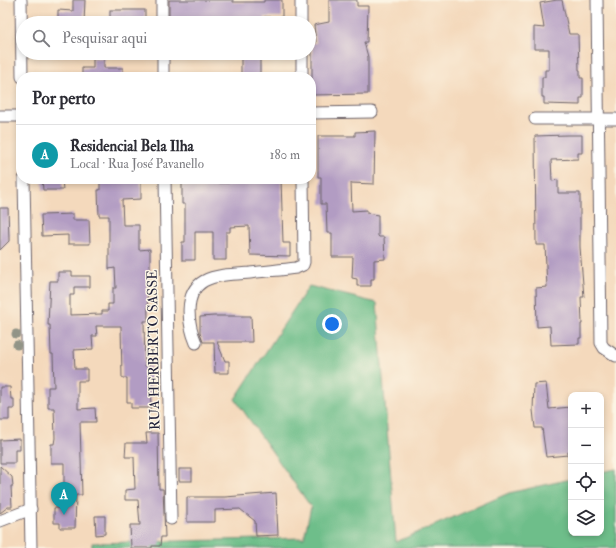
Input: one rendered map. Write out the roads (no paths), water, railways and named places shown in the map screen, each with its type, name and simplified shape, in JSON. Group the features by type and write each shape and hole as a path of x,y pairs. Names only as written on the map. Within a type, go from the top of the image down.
{"street":[{"path":"21,0 21,16"},
{"path":"162,0 162,16"},
{"path":"301,0 301,16"},
{"path":"597,0 602,343 604,348 616,356"},
{"path":"22,60 22,72"},
{"path":"163,60 163,72"},
{"path":"302,60 302,72"},
{"path":"316,113 372,112"},
{"path":"0,116 16,116"},
{"path":"535,119 616,119"},
{"path":"24,184 31,548"},
{"name":"RUA HERBERTO SASSE","path":"165,184 171,519"},
{"path":"196,343 192,333 189,308 192,293 204,281 227,275 303,266 303,184"},
{"path":"0,521 31,509"}],"place":[{"name":"Residencial Bela Ilha","path":"64,515"}]}
